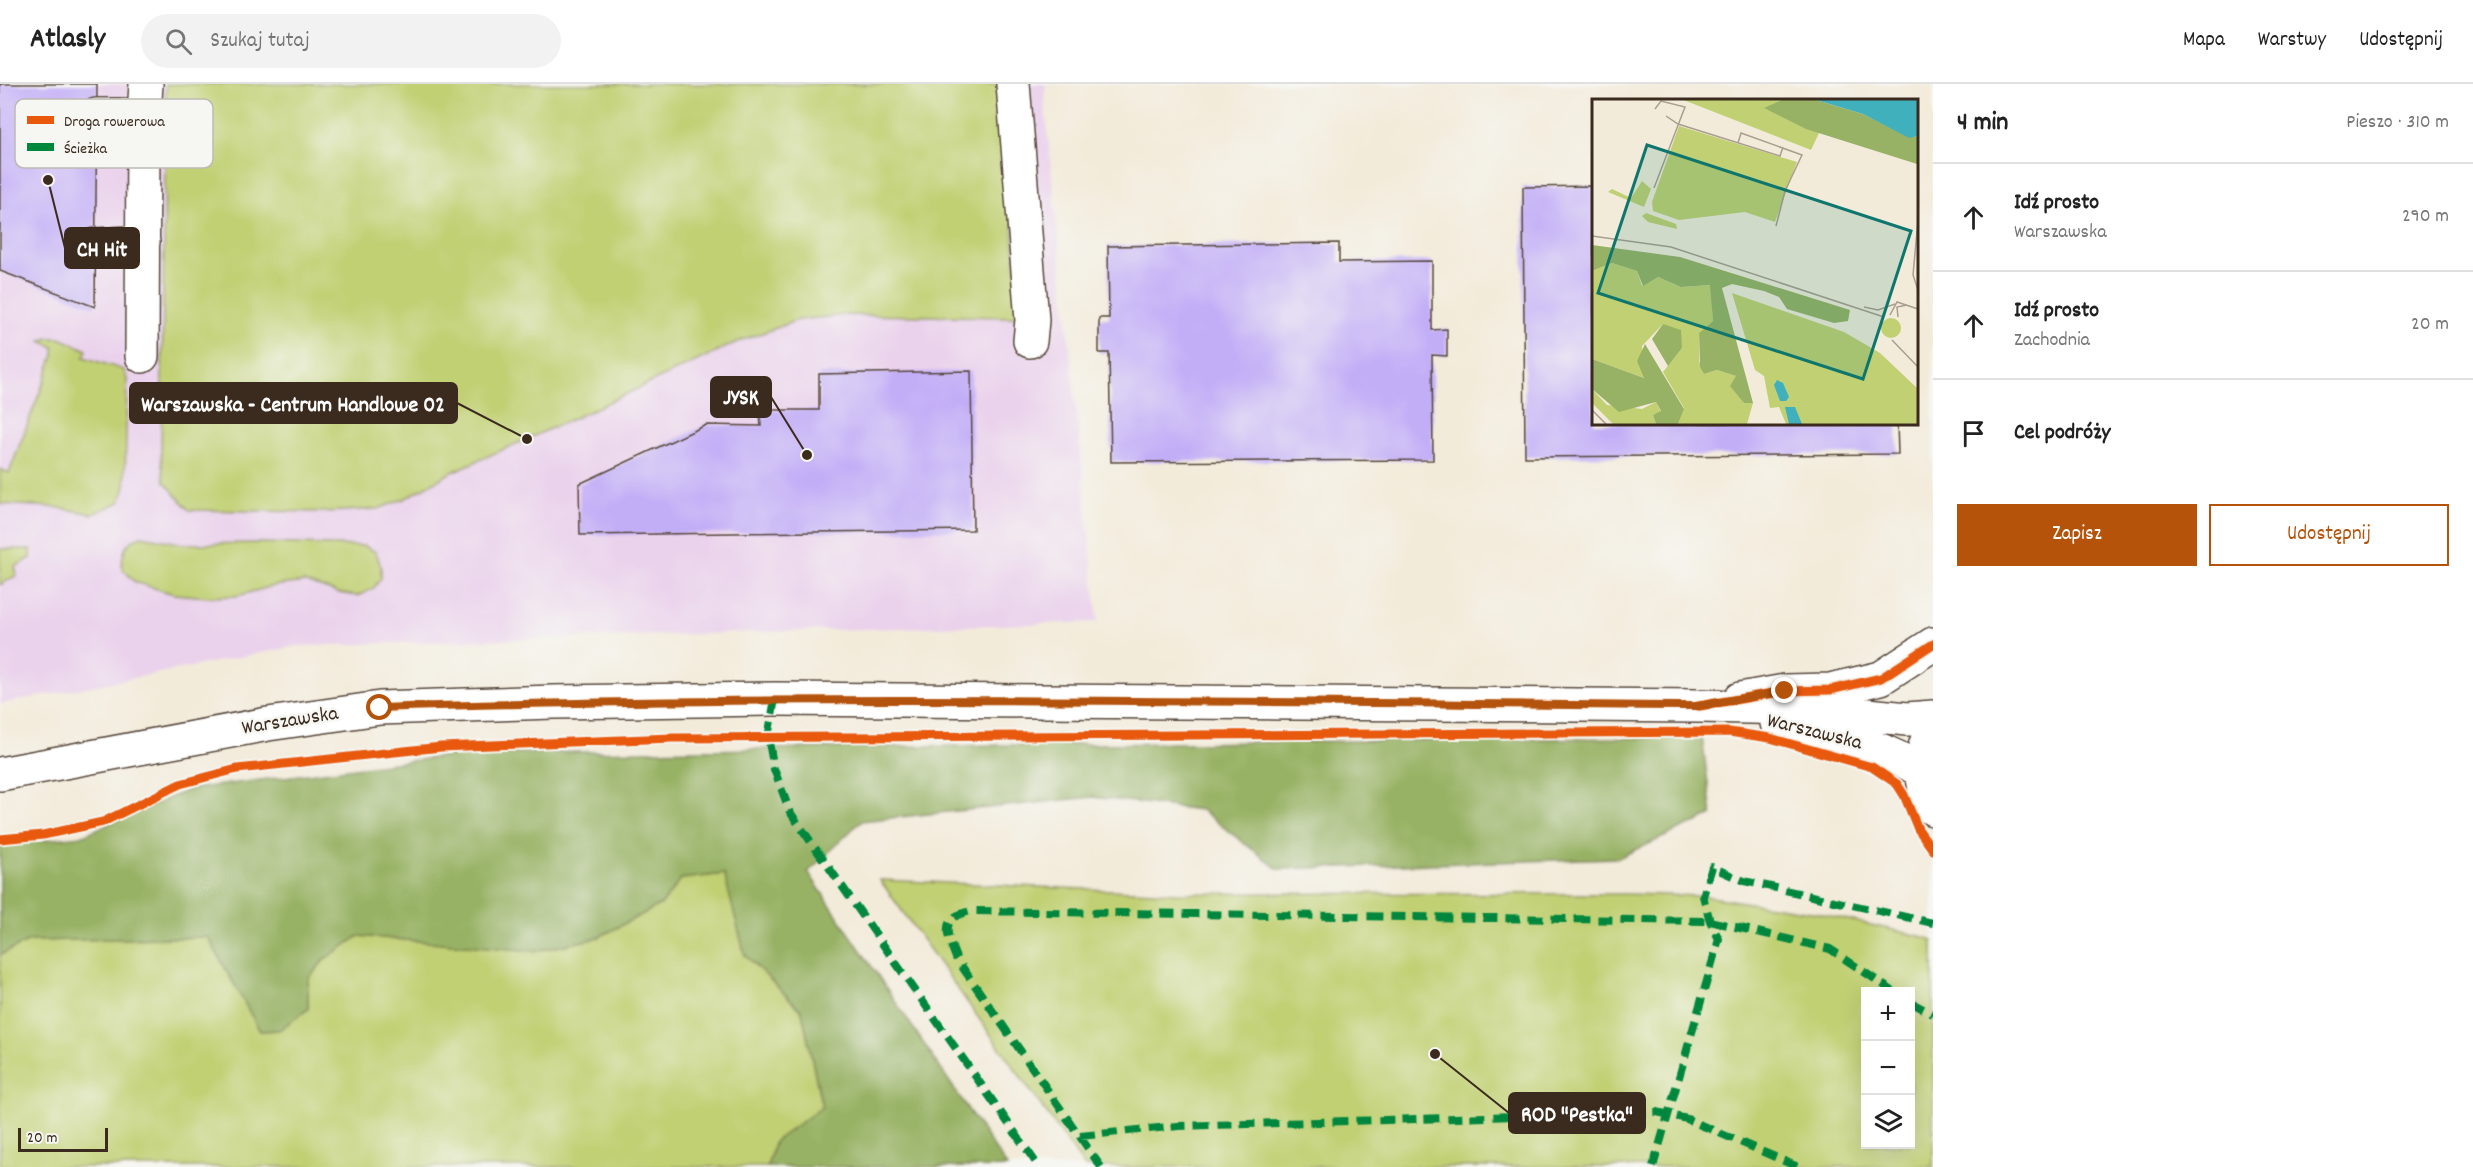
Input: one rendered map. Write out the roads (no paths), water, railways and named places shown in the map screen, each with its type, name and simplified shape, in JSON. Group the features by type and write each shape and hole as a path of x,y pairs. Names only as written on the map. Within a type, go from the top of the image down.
{"main road":[{"path":"1013,84 1032,320 1030,341"},
{"path":"142,356 144,168"},
{"path":"96,245 143,242"},
{"path":"1699,706 1785,691 1830,690 1881,678 1933,644"},
{"name":"Warszawska","path":"0,774 268,724 380,708 553,702 775,699 1699,706 1799,708 1907,719 1933,717"},
{"name":"Warszawska","path":"1699,706 1878,749 1903,758 1923,773"},
{"path":"1933,727 1928,736 1923,758 1923,781 1933,809"}],"place":[{"name":"CH Hit","path":"48,180"},
{"name":"Warszawska - Centrum Handlowe 02","path":"527,439"},
{"name":"JYSK","path":"807,455"},
{"name":"ROD \"Pestka\"","path":"1435,1054"}]}
